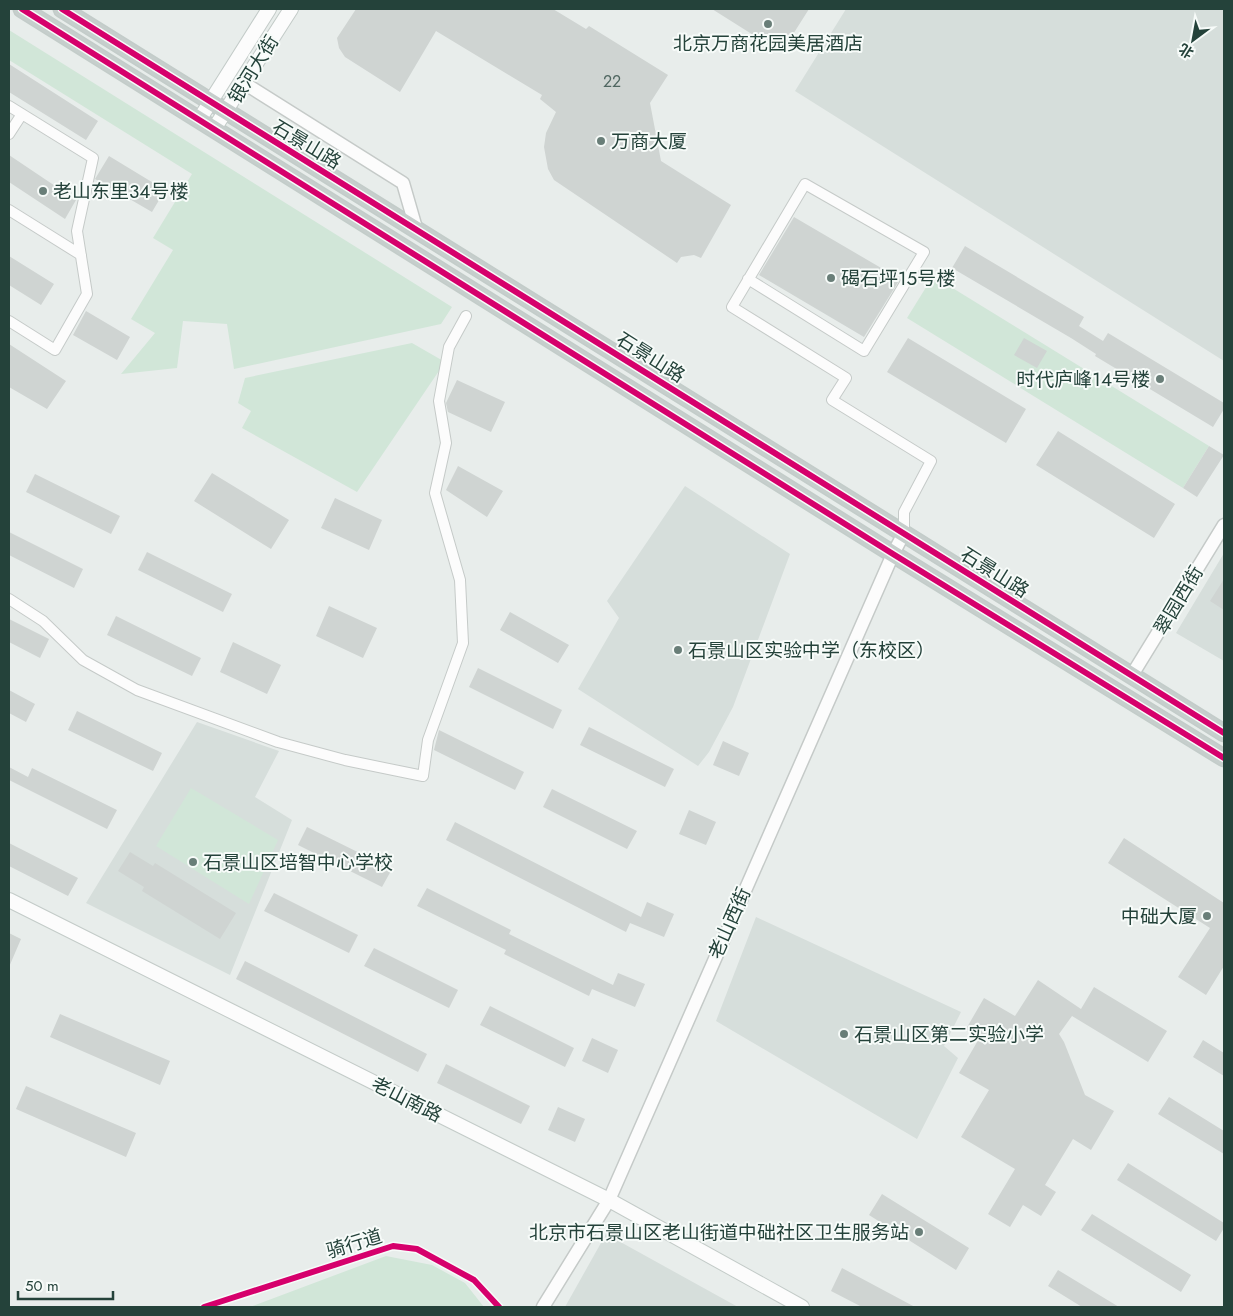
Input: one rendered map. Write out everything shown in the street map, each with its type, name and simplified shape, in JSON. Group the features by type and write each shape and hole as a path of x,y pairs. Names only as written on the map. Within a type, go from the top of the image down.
{"highway":[{"name":"石景山路","path":"22,9 893,554 1224,758"},
{"name":"石景山路","path":"62,9 1224,732"}],"main road":[{"name":"银河大街","path":"199,120 269,9"},
{"name":"银河大街","path":"214,130 291,9"},
{"name":"老山南路","path":"9,900 609,1200 802,1307"}],"street":[{"path":"244,83 403,183 416,228"},
{"path":"9,106 93,158 77,231 87,294 55,350 9,321"},
{"path":"9,134 22,114"},
{"path":"748,279 864,351 924,252 805,184 748,279 732,307 846,378 832,400 931,461 904,512 904,533"},
{"path":"9,210 80,255"},
{"path":"9,599 44,621 83,660 137,690 278,742 345,760 424,776 428,740 463,643 460,580 435,493 446,443 439,401 449,346 466,316"},
{"name":"翠园西街","path":"1132,675 1224,525"},
{"name":"老山西街","path":"543,1307 609,1200 893,554 904,533"}],"shaded area":[{"path":"846,9 1224,9 1224,361 795,91"},
{"name":"石景山区实验中学（东校区）","path":"685,486 790,554 733,707 709,752 698,766 578,689 619,618 607,601"},
{"path":"1224,553 1224,661 1176,633"},
{"name":"石景山区培智中心学校","path":"197,722 279,751 255,797 292,820 230,975 86,903"},
{"name":"石景山区第二实验小学","path":"756,917 961,1012 944,1046 958,1058 917,1139 716,1021"},
{"path":"606,1234 738,1307 565,1307"}],"green space":[{"path":"9,30 452,307 441,324 234,369 227,324 183,321 177,368 121,374 155,333 131,319 173,250 153,238 192,174 9,60"},
{"path":"933,276 1209,446 1183,488 907,318"},
{"path":"412,343 445,362 357,492 242,428 251,411 238,403 245,378"},
{"path":"191,788 278,840 249,904 156,846"},
{"path":"386,1256 432,1265 465,1283 484,1307 250,1307"}],"building":[{"name":"万商大厦","path":"356,9 553,9 586,29 589,26 668,75 650,103 661,161 731,205 701,258 694,255 681,257 677,263 554,180 548,169 544,147 546,133 556,112 540,99 542,95 436,31 400,92 345,57 339,48 337,38"},
{"name":"北京万商花园美居酒店","path":"712,9 809,9 790,39 777,50"},
{"path":"9,64 98,121 86,140 9,92"},
{"name":"老山东里34号楼","path":"9,155 76,200 65,219 9,182"},
{"path":"109,156 165,190 152,212 95,179"},
{"name":"碣石坪15号楼","path":"794,217 900,279 864,337 759,275"},
{"path":"965,246 1084,317 1079,326 1103,341 1108,333 1224,403 1224,409 1213,427 1095,356 1096,354 1071,338 952,268"},
{"path":"9,256 54,284 41,305 9,285"},
{"path":"86,311 130,337 117,360 73,335"},
{"path":"908,338 1026,409 1006,443 887,372"},
{"path":"1024,338 1047,351 1037,368 1014,355"},
{"path":"9,344 66,381 47,409 9,387"},
{"path":"457,380 505,402 491,432 448,412 446,403"},
{"path":"1058,431 1175,504 1154,538 1036,465"},
{"path":"1209,446 1224,455 1197,497 1183,488"},
{"path":"458,466 503,491 487,517 446,490"},
{"path":"212,473 289,520 271,549 194,501"},
{"path":"35,474 120,516 111,534 26,492"},
{"path":"335,498 382,520 369,550 321,528"},
{"path":"9,532 83,569 74,588 9,555"},
{"path":"147,552 232,594 223,612 138,570"},
{"path":"1224,579 1224,610 1210,601"},
{"path":"329,606 377,628 363,658 316,636"},
{"path":"510,612 569,645 558,663 500,630"},
{"path":"116,616 201,658 192,676 107,635"},
{"path":"9,619 49,639 40,658 9,642"},
{"path":"233,642 281,665 267,694 220,672"},
{"path":"478,668 562,710 553,729 469,687"},
{"path":"9,690 35,704 26,722 9,713"},
{"path":"77,711 162,753 153,771 68,730"},
{"path":"589,727 674,769 665,787 580,745"},
{"path":"439,730 524,772 515,790 434,750"},
{"path":"723,741 749,753 739,776 713,765"},
{"path":"9,767 28,777 32,768 117,810 107,829 9,780"},
{"path":"552,789 637,831 627,849 543,807"},
{"path":"689,810 716,822 706,845 679,834"},
{"path":"455,822 641,917 647,902 674,914 664,937 630,923 626,932 446,840"},
{"path":"307,827 392,869 382,887 298,845"},
{"name":"中础大厦","path":"1124,838 1224,903 1224,966 1206,995 1178,977 1210,928 1108,863"},
{"path":"9,843 78,878 68,896 9,866"},
{"path":"130,852 153,866 155,863 236,913 220,939 142,891 144,887 118,871"},
{"path":"427,888 511,930 509,934 613,985 618,973 645,984 635,1007 592,989 589,996 504,954 506,950 417,906"},
{"path":"274,893 358,935 349,953 264,911"},
{"path":"9,933 21,939 9,967"},
{"path":"374,948 458,990 449,1008 364,966"},
{"path":"245,961 427,1054 418,1072 236,979"},
{"path":"1038,980 1081,1009 1094,987 1167,1031 1148,1062 1072,1016 1059,1034 1085,1095 1114,1111 1091,1150 1073,1139 1045,1185 1056,1192 1041,1216 1023,1205 1010,1227 988,1214 1015,1169 961,1137 989,1090 959,1073 980,1037 966,1029 984,998 1015,1016"},
{"path":"490,1006 574,1048 565,1067 480,1025"},
{"path":"60,1014 170,1061 160,1085 50,1037"},
{"path":"592,1038 618,1050 608,1073 582,1061"},
{"path":"1203,1040 1224,1053 1224,1076 1193,1057"},
{"path":"446,1064 530,1106 521,1124 437,1083"},
{"path":"26,1086 136,1133 126,1157 16,1109"},
{"path":"1169,1097 1224,1131 1224,1154 1158,1114"},
{"path":"558,1107 585,1119 575,1142 548,1130"},
{"path":"1128,1163 1224,1223 1224,1228 1216,1241 1117,1180"},
{"name":"北京市石景山区老山街道中础社区卫生服务站","path":"882,1194 969,1248 956,1270 869,1215"},
{"path":"1092,1214 1191,1275 1181,1292 1081,1230"},
{"path":"842,1268 915,1307 862,1307 831,1291"},
{"path":"1058,1270 1119,1307 1082,1307 1048,1286"}],"cycle path":[{"path":"22,9 893,554 1224,758"},
{"path":"62,9 1224,733"},
{"name":"骑行道","path":"204,1307 393,1246 417,1249 474,1280 499,1307"}],"place":[{"name":"北京万商花园美居酒店","path":"768,24"},
{"name":"万商大厦","path":"601,141"},
{"name":"老山东里34号楼","path":"43,191"},
{"name":"碣石坪15号楼","path":"831,278"},
{"name":"时代庐峰14号楼","path":"1160,379"},
{"name":"石景山区实验中学（东校区）","path":"678,650"},
{"name":"石景山区培智中心学校","path":"193,862"},
{"name":"中础大厦","path":"1207,916"},
{"name":"石景山区第二实验小学","path":"844,1034"},
{"name":"北京市石景山区老山街道中础社区卫生服务站","path":"919,1232"}]}
